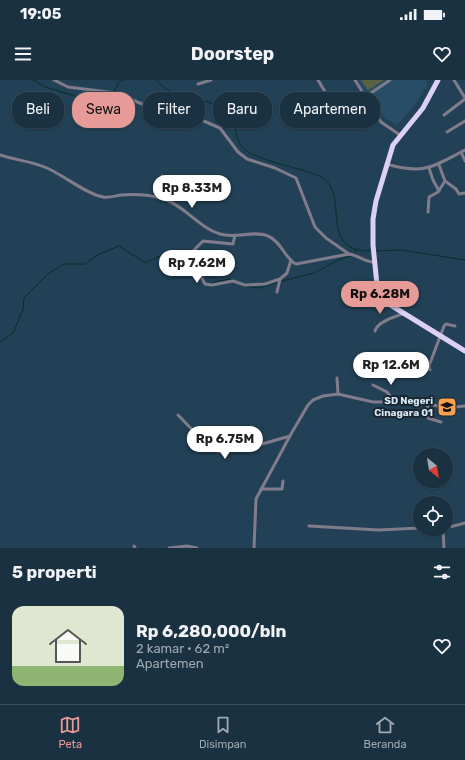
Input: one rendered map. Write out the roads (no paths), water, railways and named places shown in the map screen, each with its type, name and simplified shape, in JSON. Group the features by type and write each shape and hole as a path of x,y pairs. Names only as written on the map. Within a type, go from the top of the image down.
{"highway":[{"path":"438,80 423,108 393,145 386,164 374,210 373,245 380,296 388,305 465,351"}],"street":[{"path":"54,80 68,87 116,93 161,112 185,113 220,128 238,152 247,159 275,168 296,178 315,227 326,238 349,254 358,256 367,262 375,261"},
{"path":"198,84 211,80"},
{"path":"318,80 325,92"},
{"path":"355,80 362,92"},
{"path":"373,92 390,80"},
{"path":"444,115 465,98 454,80"},
{"path":"380,120 400,135"},
{"path":"447,132 465,121"},
{"path":"386,164 414,170 429,168 438,165 465,150"},
{"path":"461,152 465,161"},
{"path":"0,155 29,161 48,168 95,195 112,197 131,194 169,201 205,227 220,234 235,236 257,234 267,236 278,242 291,260 299,264 349,254"},
{"path":"438,165 446,181 460,194 465,193"},
{"path":"429,168 432,180 439,191"},
{"path":"162,176 170,193 169,201"},
{"path":"428,212 429,198 439,191 446,181"},
{"path":"174,262 176,258 187,259 201,242 207,240 232,244 234,243 235,236"},
{"path":"193,252 188,264 198,271 208,286 233,281 245,285 265,284 279,280 287,273 291,260"},
{"path":"277,292 279,280"},
{"path":"375,332 379,325 402,314"},
{"path":"430,370 429,366 445,325 455,326"},
{"path":"337,378 338,394"},
{"path":"373,385 387,392 394,401"},
{"path":"254,548 254,505 290,436 311,402 323,396 338,394 373,402 394,401 428,403 446,408 465,406"},
{"path":"428,403 428,418 441,422"},
{"path":"178,415 205,444 223,453 235,448 262,444 290,436"},
{"path":"261,489 282,489 283,481"},
{"path":"453,525 465,523"},
{"path":"309,526 379,530 413,528"},
{"path":"443,536 444,548"},
{"path":"169,548 187,546 197,548"}],"waterway":[{"path":"33,80 45,87 72,95"},
{"path":"114,91 119,82 124,80"},
{"path":"156,80 164,87 180,96 207,102 225,109 232,117 240,143 248,152 264,159 309,172 323,178 331,187 339,234 345,243 355,249 372,251"},
{"path":"0,342 13,333 23,310 24,298 49,273 64,264 85,264 99,254 119,246 146,263 166,255 175,255 179,257"},
{"path":"354,254 357,249"},
{"path":"375,251 401,250 465,260"},
{"path":"282,281 314,273 338,260 351,256"},
{"path":"195,271 199,276"},
{"path":"212,283 229,279 236,281"},
{"path":"243,286 259,288 279,282"}],"place":[{"name":"SD Negeri Cinagara 01","path":"447,407"}]}
